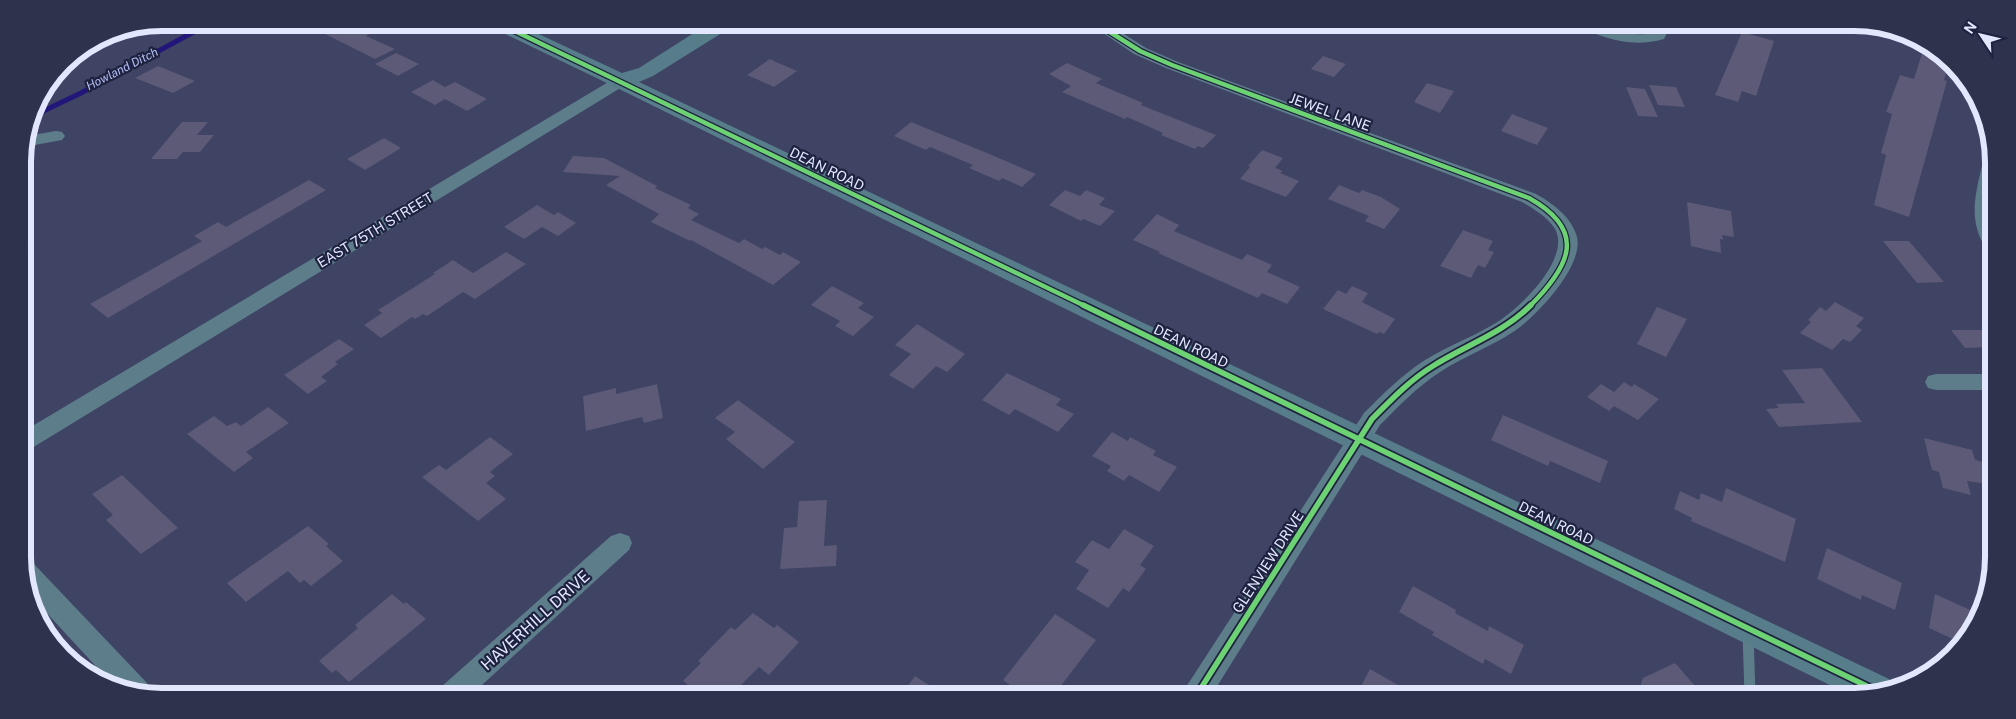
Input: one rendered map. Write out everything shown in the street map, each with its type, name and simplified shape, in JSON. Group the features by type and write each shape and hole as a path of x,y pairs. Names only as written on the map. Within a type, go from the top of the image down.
{"street":[{"name":"DEAN ROAD","path":"515,31 1867,686"},
{"name":"EAST 75TH STREET","path":"31,438 621,81 646,72 712,31"},
{"name":"JEWEL LANE","path":"1109,31 1133,46 1172,65 1529,198 1541,205 1558,221"},
{"path":"1605,31 1624,37 1644,39 1658,36 1661,31"},
{"path":"33,141 56,136"},
{"path":"1985,205 1983,217 1985,229"},
{"name":"GLENVIEW DRIVE","path":"1201,687 1372,419 1388,401 1420,374 1440,361 1506,327 1523,314 1546,290 1568,247 1566,233 1558,221"},
{"path":"1936,382 1985,382"},
{"name":"HAVERHILL DRIVE","path":"460,688 620,543"},
{"path":"34,582 128,683"}],"lane":[{"path":"1748,628 1750,687"}],"building":[{"path":"319,31 363,31 369,34 366,36 395,49 375,59"},
{"path":"1742,32 1774,41 1756,96 1742,91 1738,102 1715,95"},
{"path":"1923,51 1947,71 1944,80 1947,81 1909,217 1874,205 1886,155 1881,153 1892,114 1886,112 1900,75 1914,79"},
{"path":"396,53 419,64 398,76 375,64"},
{"path":"1323,56 1346,64 1334,77 1311,69"},
{"path":"770,59 797,71 774,87 747,75"},
{"path":"1067,63 1102,79 1096,83 1143,103 1141,105 1216,135 1203,148 1198,146 1195,149 1161,135 1163,133 1127,117 1125,119 1062,92 1071,86 1049,74"},
{"path":"158,66 195,81 173,93 135,78"},
{"path":"433,80 445,87 455,82 487,99 467,111 445,99 435,105 411,92"},
{"path":"1427,83 1454,91 1440,113 1414,102"},
{"path":"1649,85 1676,87 1685,107 1658,105"},
{"path":"1626,87 1645,89 1658,117 1638,116"},
{"path":"1512,114 1548,128 1537,145 1501,131"},
{"path":"182,122 208,122 197,135 214,135 200,152 183,152 177,159 151,159"},
{"path":"911,122 1036,174 1022,187 1002,178 999,181 969,168 973,165 930,147 926,150 894,136"},
{"path":"384,138 401,148 365,170 347,159"},
{"path":"1262,150 1283,158 1275,168 1283,171 1280,173 1299,181 1286,197 1240,179"},
{"path":"573,156 604,158 657,186 655,188 691,205 688,208 699,214 691,220 739,243 744,239 762,249 765,247 780,255 783,252 801,262 773,285 691,240 651,222 659,214 606,185 620,176 563,172"},
{"path":"309,180 326,190 108,318 90,304 202,241 194,236 218,222 226,227"},
{"path":"1339,185 1359,193 1362,190 1381,197 1400,209 1384,229 1365,221 1369,216 1328,199"},
{"path":"1065,190 1080,196 1086,190 1105,198 1099,205 1115,211 1100,226 1083,219 1081,221 1049,205"},
{"path":"1687,202 1731,211 1734,237 1722,235 1723,240 1720,239 1721,253 1691,246"},
{"path":"537,205 554,215 558,212 576,223 558,236 542,227 524,239 504,227"},
{"path":"1157,214 1179,225 1174,231 1242,260 1247,254 1272,265 1267,272 1300,287 1287,304 1262,293 1258,298 1133,240"},
{"path":"1463,230 1493,241 1488,250 1494,252 1485,268 1478,265 1471,278 1440,266"},
{"path":"1883,241 1909,241 1944,282 1917,283"},
{"path":"506,252 526,264 475,299 463,292 427,316 423,314 415,319 412,317 381,338 364,325 382,313 378,310 435,274 433,273 453,260 473,273"},
{"path":"832,286 864,303 858,308 874,317 853,336 835,326 840,321 811,305"},
{"path":"1352,286 1368,293 1362,302 1395,319 1384,334 1379,332 1377,334 1323,309 1338,290 1346,294"},
{"path":"1835,302 1864,318 1856,326 1862,330 1850,342 1843,339 1832,350 1800,333 1811,322 1808,320 1820,307 1826,311"},
{"path":"1657,307 1687,319 1666,357 1637,344"},
{"path":"917,324 965,354 947,372 936,366 913,389 889,375 911,354 895,345"},
{"path":"1951,330 1985,330 1985,347 1965,348"},
{"path":"339,339 354,349 335,362 338,364 321,377 327,381 308,394 284,375"},
{"path":"1822,368 1862,422 1779,427 1766,409 1779,408 1776,404 1805,403 1782,370"},
{"path":"1007,373 1061,399 1056,405 1074,414 1058,432 1015,409 1009,415 982,400"},
{"path":"1624,382 1632,387 1634,384 1659,399 1638,420 1614,406 1609,411 1587,397 1601,384 1614,392"},
{"path":"657,384 663,418 644,423 642,417 586,431 583,396 616,388 616,394"},
{"path":"738,400 795,442 763,469 726,439 735,432 715,418"},
{"path":"268,407 289,423 246,452 253,458 234,472 187,434 214,416 227,426 236,422 241,426"},
{"path":"1503,415 1608,461 1600,483 1550,461 1548,466 1491,440"},
{"path":"1112,432 1128,441 1130,437 1156,451 1153,455 1177,467 1159,492 1129,475 1124,481 1107,471 1111,466 1092,456"},
{"path":"490,437 513,454 490,472 495,476 486,483 506,499 478,521 422,477 439,465 446,470"},
{"path":"1924,438 1972,450 1975,460 1985,462 1985,484 1967,481 1971,495 1943,488 1939,472 1932,470"},
{"path":"122,475 178,528 141,554 106,520 113,515 92,494"},
{"path":"1726,488 1796,519 1785,562 1691,521 1692,518 1674,509 1680,491 1699,500 1701,493 1722,502"},
{"path":"827,500 824,546 837,545 836,566 780,569 784,528 797,527 799,501"},
{"path":"308,526 329,544 326,546 343,561 311,586 304,580 300,583 288,571 246,602 227,583"},
{"path":"1124,529 1154,546 1140,565 1146,569 1129,592 1123,588 1108,608 1076,589 1089,570 1075,562 1092,540 1109,549"},
{"path":"1827,548 1902,583 1895,610 1862,595 1861,600 1817,579"},
{"path":"1413,586 1456,610 1455,613 1488,631 1489,626 1524,645 1511,674 1485,659 1483,664 1432,635 1434,632 1399,612"},
{"path":"392,594 404,604 406,602 426,619 349,682 336,670 332,673 319,661 358,628 355,625"},
{"path":"1935,594 1973,611 1954,640 1929,628"},
{"path":"753,613 774,628 777,625 799,642 769,675 759,667 738,688 691,688 683,681 701,663 698,661 731,627 735,630"},
{"path":"1055,614 1096,640 1060,687 1014,687 1003,680"},
{"path":"1675,663 1696,687 1640,687 1643,678"},
{"path":"1370,669 1402,687 1361,687"},
{"path":"915,676 933,688 906,688"}],"waterway":[{"name":"Howland Ditch","path":"42,112 81,93 195,31"}],"cycle path":[{"path":"515,31 1867,686"},
{"path":"1108,31 1140,51 1172,65 1529,198 1549,211 1561,223 1567,237 1566,255 1560,267 1544,291 1523,313 1505,327 1442,360 1422,373 1402,389 1372,419 1201,687"}]}
